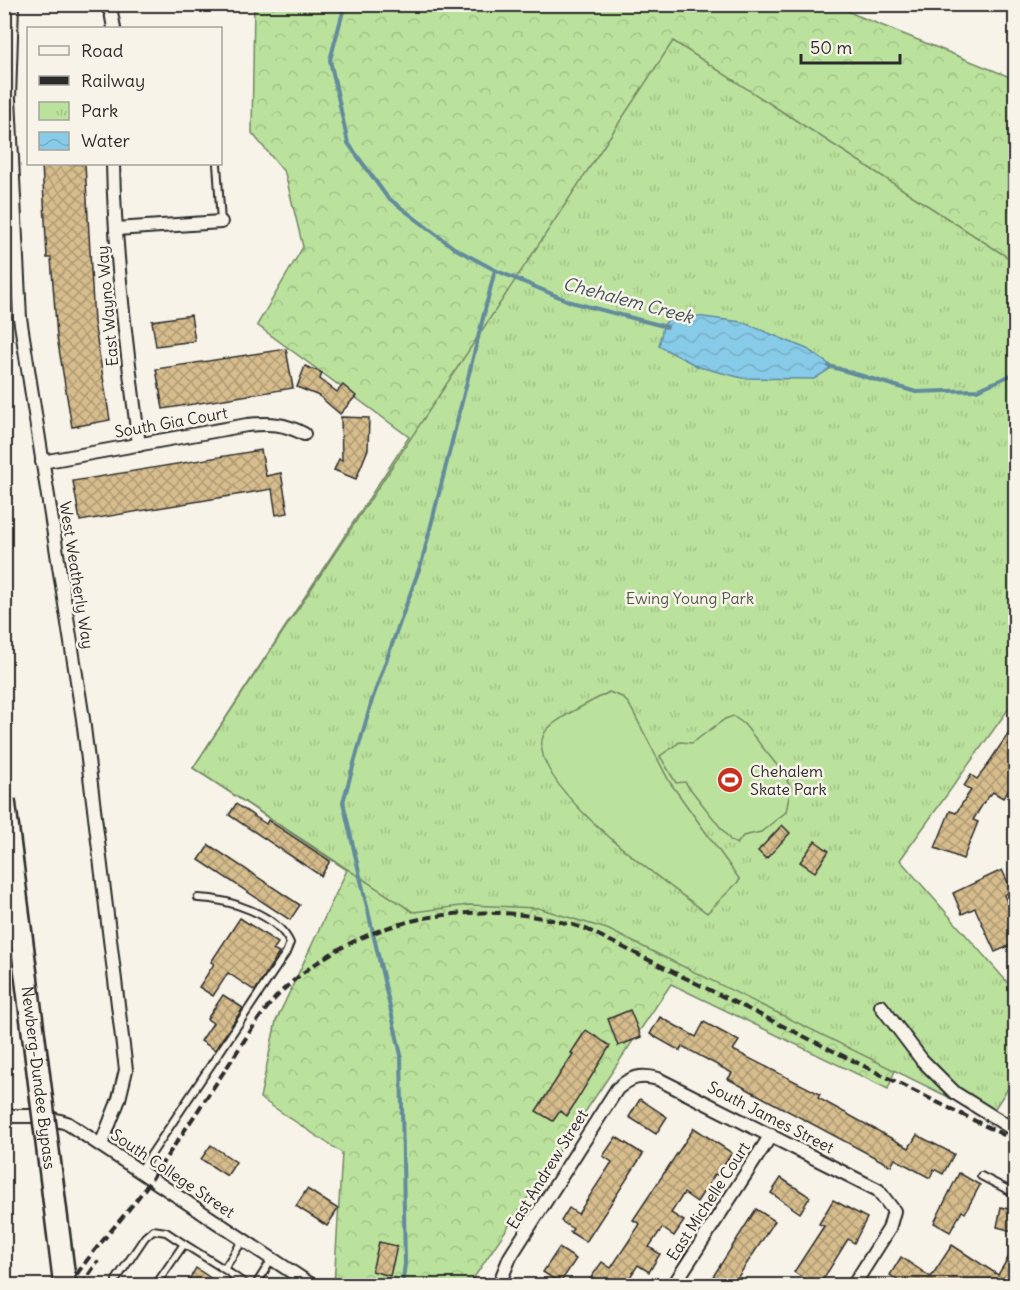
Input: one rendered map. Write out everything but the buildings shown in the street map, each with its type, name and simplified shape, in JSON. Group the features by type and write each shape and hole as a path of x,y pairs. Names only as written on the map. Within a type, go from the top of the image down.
{"highway":[{"name":"Newberg-Dundee Bypass","path":"4,800 65,1286"}],"street":[{"name":"West Weatherly Way","path":"12,4 7,98 20,318 83,719 126,1070 119,1099 101,1145"},
{"path":"105,4 111,12 114,27"},
{"name":"East Wayno Way","path":"113,165 125,339 139,445"},
{"path":"116,229 221,222"},
{"name":"South Gia Court","path":"42,462 274,423 288,425 304,434"},
{"path":"881,1006 922,1060 955,1093 1016,1131"},
{"name":"South James Street","path":"631,1077 646,1076 658,1079 878,1190 894,1211 890,1229 853,1286"},
{"name":"East Andrew Street","path":"502,1286 502,1277 510,1257 617,1089 631,1077"},
{"name":"South College Street","path":"4,1116 42,1116 67,1123 313,1286"},
{"name":"East Michelle Court","path":"673,1286 771,1135"}],"lane":[{"path":"217,165 221,222"},
{"path":"140,1171 290,944 286,933 267,919 239,907 198,898"},
{"path":"981,1176 1016,1194"},
{"path":"116,1280 145,1236 153,1230 166,1232 249,1286"},
{"path":"224,1269 243,1240"},
{"path":"155,1286 184,1244"},
{"path":"255,1286 272,1259"}],"green space":[{"name":"Ewing Young Park","path":"254,5 836,5 1015,79 1015,440 829,470 900,1057 888,1089 671,984 469,1285 334,1285 342,1153 260,1098 276,1021 347,870 193,768 409,437 257,325 303,247 285,173 252,133"},
{"name":"Ewing Young Park","path":"673,41 1015,262 1015,700 900,860 1015,991 1015,1078 989,1117 607,929 538,908 469,905 413,912 193,768"},
{"path":"609,692 622,697 629,704 669,781 740,880 707,913 634,858 576,805 555,779 543,754 544,734 548,729 563,717"},
{"name":"Chehalem Skate Park","path":"733,716 744,724 788,779 791,787 786,812 761,832 743,836 737,844 731,841 685,782 676,783 660,756 680,742 692,743 725,719"}],"water":[{"path":"673,313 742,322 807,349 833,367 814,379 742,378 699,367 659,346 663,326"}],"waterway":[{"name":"Chehalem Creek","path":"345,4 330,60 348,143 387,197 454,248 495,270 571,302 667,327"},
{"path":"402,1286 405,1264 401,1055 343,802 372,700 422,561 495,270"},
{"name":"Chehalem Creek","path":"829,366 916,392 977,390 1016,373"}],"railway":[{"path":"69,1286 89,1257 145,1189 255,1025 282,991 314,965 349,944 387,928 425,918 465,913 506,913 546,919 586,929 1016,1141"},
{"path":"81,1286 98,1261"}],"place":[{"name":"Chehalem Skate Park","path":"730,780"}]}
